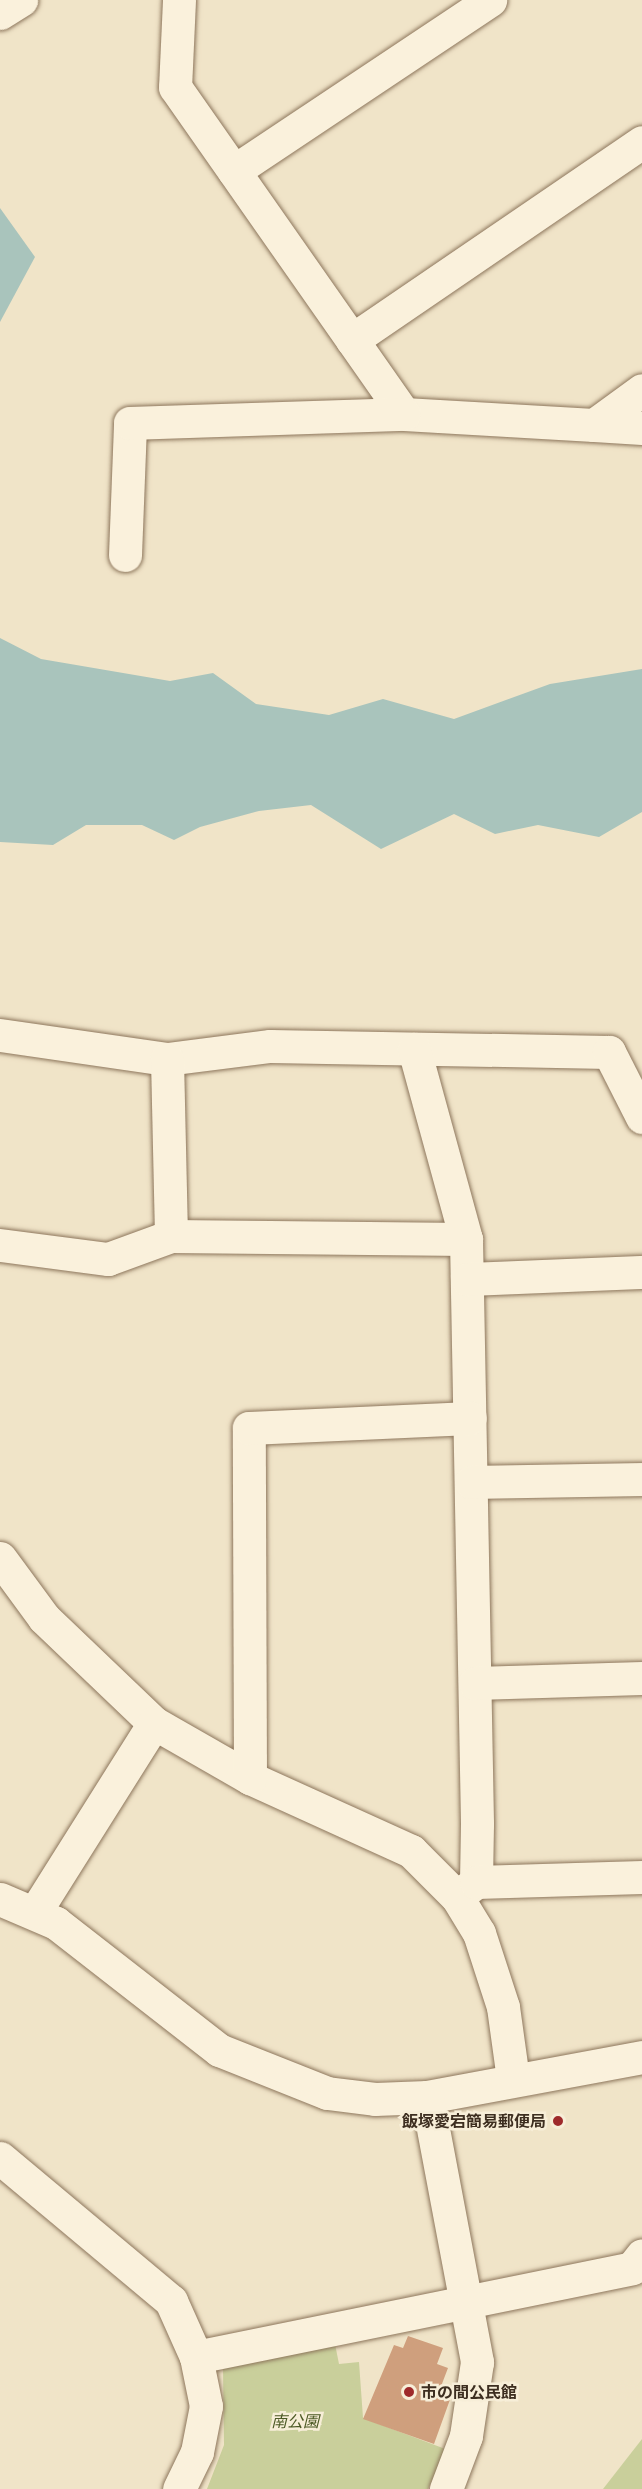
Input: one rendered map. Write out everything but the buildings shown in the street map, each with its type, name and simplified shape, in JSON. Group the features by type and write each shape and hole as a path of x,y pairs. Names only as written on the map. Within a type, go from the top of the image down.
{"street":[{"path":"0,13 21,0"},
{"path":"179,0 175,87 404,414"},
{"path":"234,171 490,0"},
{"path":"352,340 642,142"},
{"path":"594,425 642,390"},
{"path":"125,555 130,423 404,414 642,428"},
{"path":"0,1035 167,1059 270,1046 609,1052 642,1117"},
{"path":"414,1049 466,1239 475,1683 466,1889 503,2007 513,2079"},
{"path":"167,1059 171,1236"},
{"path":"0,1245 108,1259 171,1236 466,1239"},
{"path":"467,1279 642,1272"},
{"path":"250,1778 249,1428 470,1418"},
{"path":"471,1482 642,1479"},
{"path":"0,1558 44,1618 154,1723 250,1778 411,1851 466,1889 642,1877"},
{"path":"475,1683 642,1678"},
{"path":"35,1912 154,1723"},
{"path":"0,1899 35,1912 56,1923 219,2050 270,2074 327,2092 375,2099 427,2097 513,2079 642,2057"},
{"path":"427,2097 477,2362 466,2436 446,2489"},
{"path":"0,2158 171,2301 196,2357 206,2406 197,2451 179,2489"},
{"path":"196,2357 465,2300 632,2268 642,2256"}],"green space":[{"name":"南公園","path":"335,2344 339,2364 359,2362 363,2418 448,2450 428,2489 207,2489 224,2445 223,2368"},
{"path":"642,2439 642,2489 603,2489"}],"water":[{"path":"0,208 35,257 0,322"},
{"path":"0,638 41,659 170,681 213,673 256,704 329,715 383,699 454,719 550,684 642,669 642,812 599,837 538,825 495,834 454,814 381,849 311,805 259,811 200,827 174,840 142,825 86,825 53,845 0,842"}],"place":[{"name":"飯塚愛宕簡易郵便局","path":"558,2121"},
{"name":"市の間公民館","path":"409,2392"}]}
